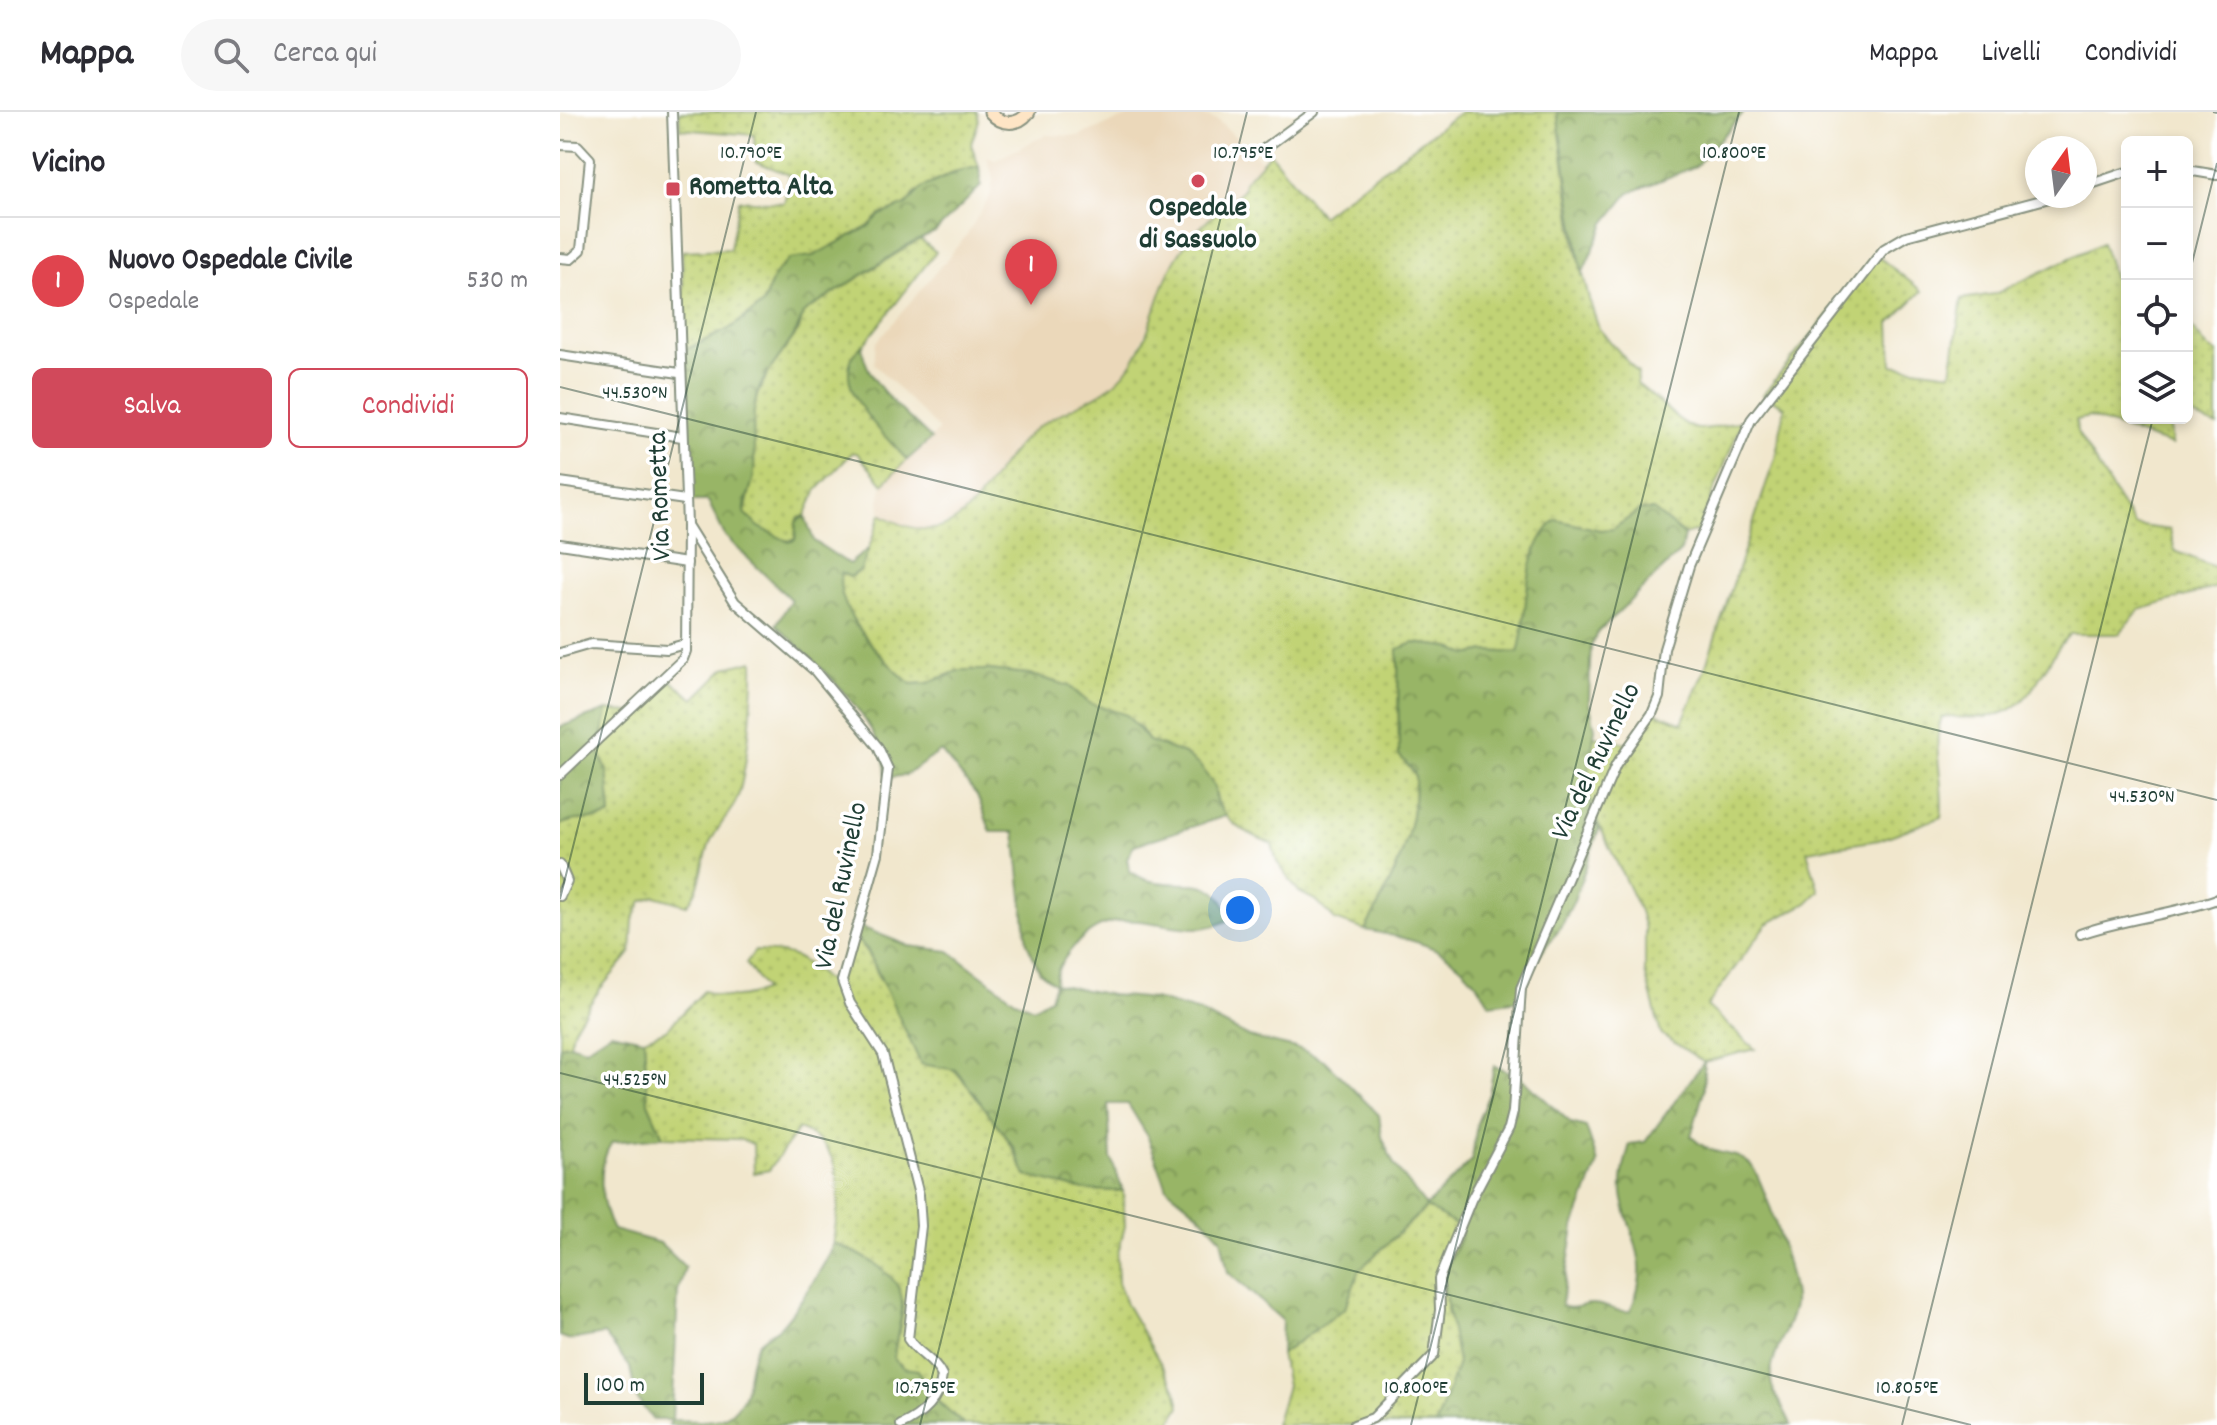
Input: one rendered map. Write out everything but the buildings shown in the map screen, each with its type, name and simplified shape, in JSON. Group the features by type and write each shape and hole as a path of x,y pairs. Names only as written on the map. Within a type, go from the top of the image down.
{"main road":[{"path":"990,112 1000,121 1010,123 1020,121 1029,112"}],"street":[{"name":"Via Rometta","path":"560,775 683,659 689,633 672,112"},
{"path":"1265,148 1314,112"},
{"path":"560,145 586,151 590,159 581,250 571,259 560,258"},
{"path":"2193,171 2217,175"},
{"path":"2097,182 2121,174"},
{"name":"Via del Ruvinello","path":"1354,1425 1373,1418 1434,1355 1440,1310 1439,1279 1513,1112 1521,988 1616,765 1655,706 1664,649 1689,566 1751,420 1884,249 1906,236 2025,204"},
{"path":"560,355 679,373"},
{"path":"560,418 682,437"},
{"path":"560,482 685,500"},
{"name":"Via del Ruvinello","path":"687,525 735,602 815,671 878,747 888,769 878,854 842,981 850,1003 883,1054 919,1195 921,1226 908,1339 917,1352 938,1367 942,1376 931,1402 921,1413 901,1425"},
{"path":"560,544 687,563"},
{"path":"560,653 591,644 667,649 685,644"},
{"path":"560,865 567,881 560,896"},
{"path":"2080,934 2150,913 2183,911 2217,899"}],"shaded area":[{"path":"1140,112 1190,112 1217,120 1262,161 1244,182 1243,188 1182,248 1131,365 1111,388 1037,427 1020,442 987,491 957,519 925,531 904,528 881,514 879,501 883,484 939,430 874,364 876,343 966,236 990,196 993,179 987,157 995,160 1046,135 1078,136"}],"green space":[{"path":"679,112 977,112 979,120 971,144 979,167 950,174 916,192 906,205 880,215 868,227 813,256 789,260 770,285 762,305 729,329 685,350 682,251 730,249 739,200 784,203 790,175 755,161 754,135 680,129"},
{"path":"1460,112 1557,112 1575,242 1599,329 1638,373 1637,384 1684,423 1703,429 1742,421 1698,531 1684,535 1653,510 1640,510 1613,529 1600,530 1557,520 1546,532 1533,563 1519,653 1486,651 1467,655 1449,647 1415,643 1398,650 1399,755 1415,774 1415,796 1401,855 1365,930 1335,920 1315,900 1299,892 1277,862 1272,844 1242,830 1227,817 1217,799 1215,787 1184,754 1149,741 1140,727 1089,703 1069,686 1029,674 960,670 928,683 911,684 862,632 843,600 839,585 842,572 851,577 861,570 881,514 910,527 934,529 954,522 971,507 1016,448 1034,430 1097,395 1120,378 1138,353 1167,277 1182,249 1243,189 1244,182 1270,153 1321,216"},
{"path":"1557,112 1744,112 1696,166 1629,193 1605,223 1582,274"},
{"path":"979,167 981,186 935,232 908,245 803,313 796,332 758,392 754,415 754,477 745,514 759,527 789,542 795,540 796,522 805,516 814,541 849,564 868,549 861,570 850,577 841,573 845,603 875,649 911,684 928,683 960,670 989,670 1029,674 1069,686 1089,703 1127,715 1149,741 1184,754 1200,766 1215,787 1216,802 1226,816 1134,845 1127,859 1130,871 1145,879 1208,887 1224,903 1230,919 1210,927 1190,928 1130,920 1110,923 1090,932 1070,951 1056,974 1055,984 1040,972 1027,943 1015,832 991,832 977,795 941,751 906,775 886,778 875,737 862,715 828,674 776,625 791,600 725,536 708,501 692,501 685,350 729,329 762,305 775,274 789,259 813,256 868,227 880,215 906,205 923,187 962,170"},
{"path":"920,239 936,252 851,361 859,403 907,460 883,484 857,453 852,453 816,491 805,516 798,518 795,540 767,533 745,514 754,471 752,417 757,395 769,371 799,330 803,313"},
{"path":"2102,243 2121,298 2121,424 2170,424 2172,445 2089,417 2076,420 2077,432 2134,525 2170,530 2175,551 2217,568 2217,587 2139,610 2119,634 2070,634 2025,698 2005,712 1982,717 1942,717 1937,741 1941,817 1879,840 1807,851 1819,891 1807,903 1767,924 1707,1006 1755,1049 1704,1062 1661,1034 1645,972 1645,929 1640,911 1589,804 1586,786 1594,736 1635,745 1655,712 1682,723 1704,671 1776,455 1785,407 1763,395 1876,255 1922,291 1890,323 1892,365 1951,373 1962,299 1995,294"},
{"path":"2193,330 2207,347 2217,353 2217,426 2193,416"},
{"path":"862,345 870,372 878,385 931,439 907,460 877,428 851,388 851,360"},
{"path":"1640,510 1653,510 1684,535 1681,551 1598,632 1591,646 1589,702 1595,728 1586,786 1599,829 1574,900 1563,923 1537,959 1519,1000 1490,1004 1465,970 1438,950 1365,930 1401,855 1415,796 1415,774 1399,755 1398,649 1414,643 1449,647 1467,655 1486,651 1518,653 1531,564 1545,533 1556,520 1600,530 1613,529"},
{"path":"753,661 749,733 740,790 710,843 692,898 687,905 655,896 642,901 633,920 631,952 600,989 574,1028 570,1044 560,1046 560,825 611,815 607,771 599,752 607,710 636,713 669,679 694,699 725,668"},
{"path":"607,710 599,752 607,771 611,815 560,825 560,727"},
{"path":"856,925 909,946 949,951 1015,1000 1033,1008 1050,998 1055,984 1111,995 1154,999 1200,1012 1249,1037 1300,1049 1324,1060 1379,1115 1382,1137 1394,1165 1426,1206 1472,1160 1477,1123 1489,1094 1494,1066 1518,1075 1571,1123 1586,1127 1598,1163 1574,1227 1561,1306 1573,1308 1592,1304 1630,1311 1640,1280 1640,1267 1622,1193 1630,1144 1645,1142 1704,1062 1704,1090 1691,1136 1707,1148 1744,1159 1750,1164 1763,1188 1785,1255 1794,1304 1775,1357 1771,1381 1791,1425 1436,1425 1458,1363 1442,1278 1462,1234 1459,1227 1426,1207 1360,1269 1345,1308 1281,1354 1282,1320 1228,1272 1221,1238 1199,1214 1167,1188 1147,1135 1128,1104 1108,1104 1111,1158 1123,1191 1084,1190 1026,1176 1014,1147 956,1070 921,1064 867,949 851,935"},
{"path":"851,935 863,947 879,979 902,1010 980,1100 1013,1149 1026,1176 1084,1190 1123,1191 1125,1226 1117,1257 1118,1282 1126,1304 1176,1390 1180,1406 1169,1425 964,1425 894,1359 903,1309 893,1281 865,1257 833,1243 838,1209 837,1176 826,1148 798,1129 769,1170 754,1173 753,1144 738,1139 663,1137 648,1103 644,1039 666,1030 704,991 734,997 765,990 746,963 755,951 794,956 826,980 835,976"},
{"path":"611,1032 644,1039 648,1103 663,1137 612,1142 602,1174 605,1209 613,1230 660,1243 685,1267 678,1292 672,1420 718,1419 738,1406 746,1389 757,1345 781,1326 794,1309 819,1272 833,1243 876,1265 894,1281 902,1302 894,1359 904,1368 918,1370 932,1397 964,1425 669,1425 671,1420 653,1420 636,1397 630,1367 604,1334 570,1340 560,1336 560,1046 570,1044 585,1049"},
{"path":"1427,1207 1459,1227 1462,1234 1448,1262 1447,1311 1457,1343 1458,1363 1436,1425 1275,1425 1287,1386 1281,1354 1345,1308 1360,1269"}],"place":[{"name":"Ospedale di Sassuolo","path":"1198,181"},
{"name":"Rometta Alta","path":"673,189"},
{"name":"Nuovo Ospedale Civile","path":"1031,305"}]}
